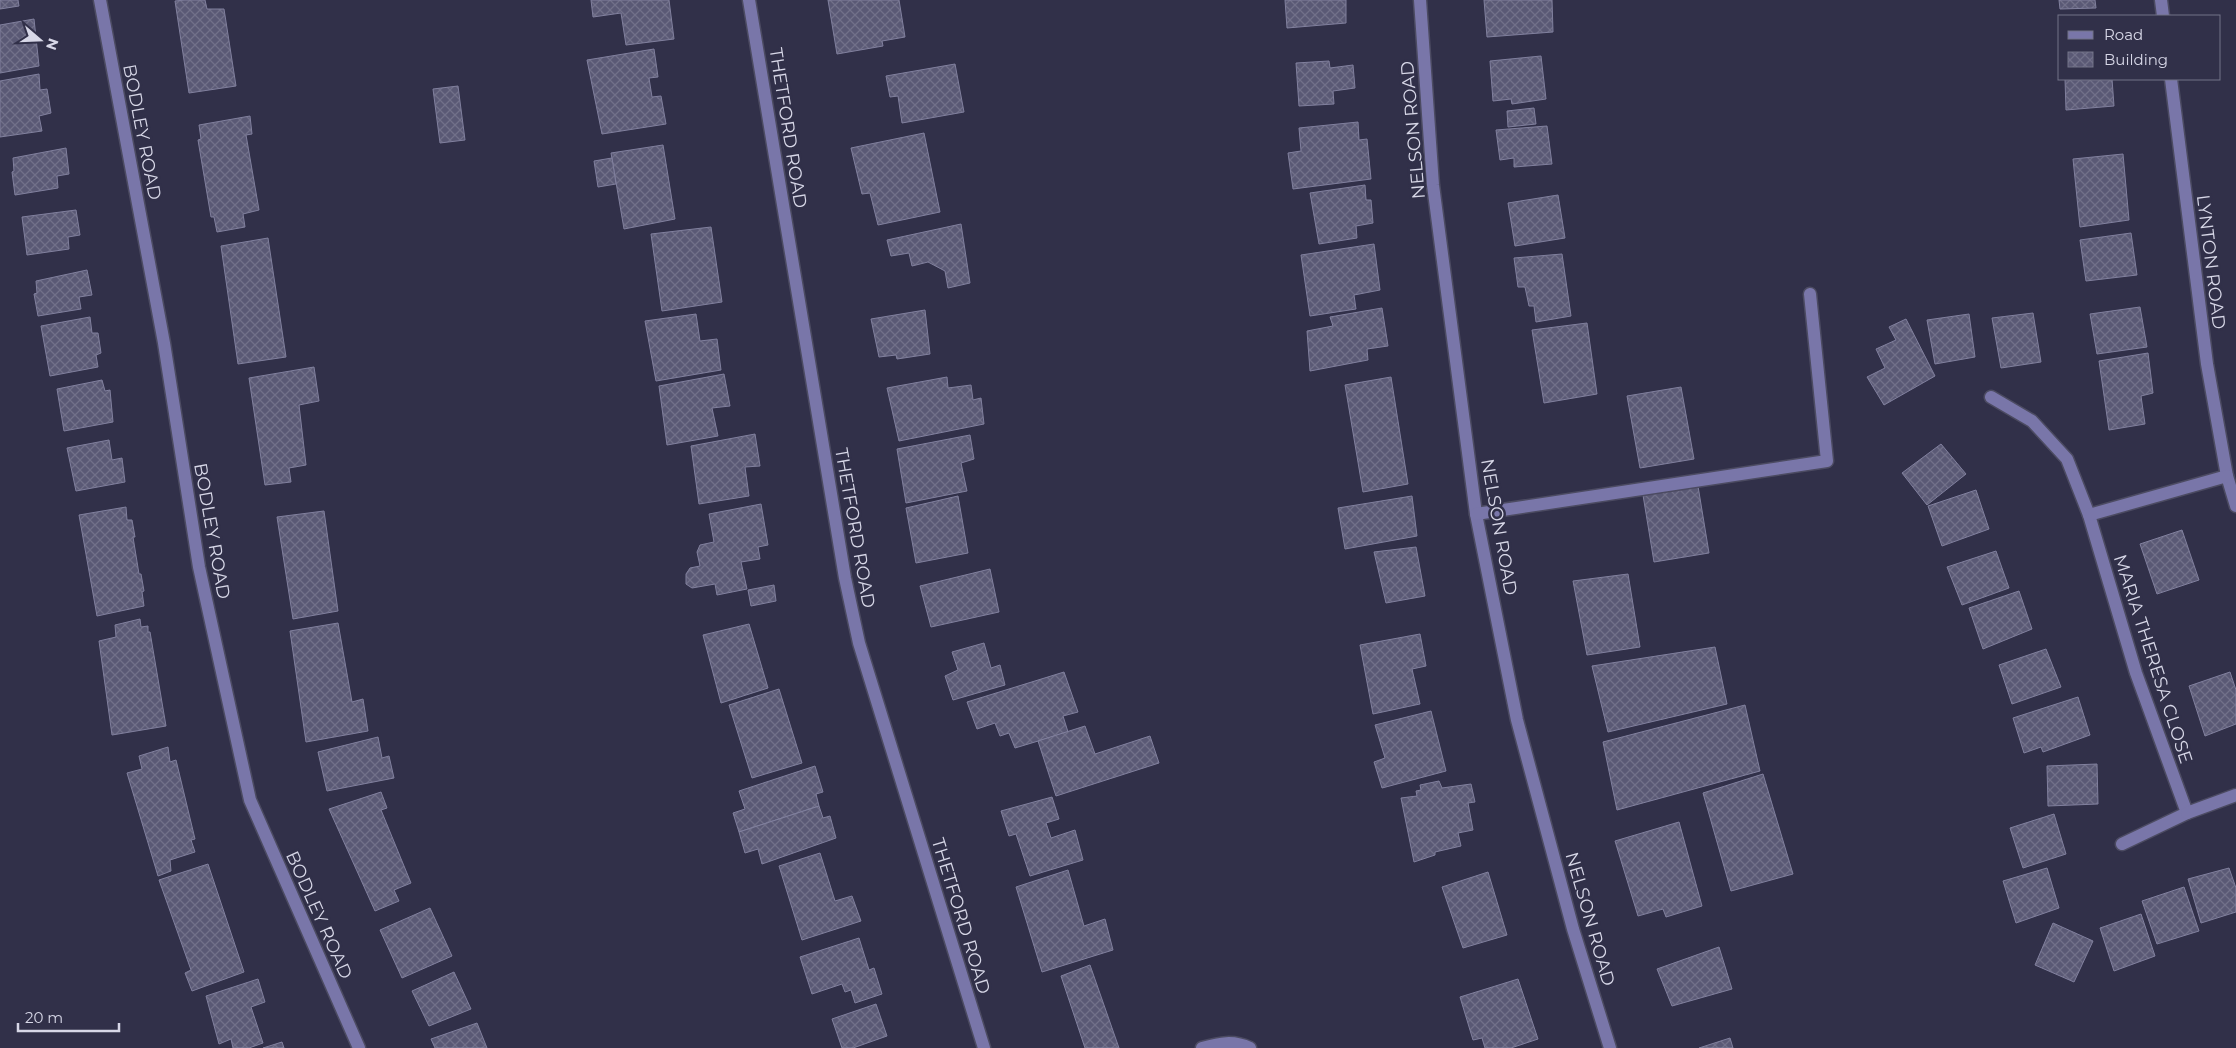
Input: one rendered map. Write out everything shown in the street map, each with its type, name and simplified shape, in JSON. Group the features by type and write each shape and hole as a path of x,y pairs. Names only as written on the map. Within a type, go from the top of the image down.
{"street":[{"name":"BODLEY ROAD","path":"100,0 164,343 199,567 250,800 359,1048"},
{"name":"THETFORD ROAD","path":"749,0 842,558 859,643 984,1048"},
{"name":"NELSON ROAD","path":"1420,0 1433,185 1476,514 1517,720 1573,929 1610,1048"},
{"path":"2162,0 2163,15"},
{"name":"LYNTON ROAD","path":"2171,80 2206,364 2227,476 2236,506"},
{"path":"1476,514 1827,461 1810,294"},
{"name":"MARIA THERESA CLOSE","path":"1991,397 2032,421 2067,459 2089,515 2136,673 2187,813"},
{"path":"2089,515 2227,476"},
{"path":"2122,844 2187,813 2236,795"},
{"path":"1202,1048 1214,1044 1238,1042 1250,1048"}],"building":[{"path":"0,0 18,0 19,6 0,9"},
{"path":"205,0 207,9 224,9 236,86 189,93 175,1"},
{"path":"591,0 669,0 674,39 626,45 621,13 593,17"},
{"path":"828,0 899,0 905,37 882,41 883,46 837,54"},
{"path":"1285,0 1346,0 1346,23 1287,28"},
{"path":"1484,0 1552,0 1553,32 1487,37"},
{"path":"2059,0 2095,0 2096,8 2060,9"},
{"path":"34,19 39,66 0,73 0,25"},
{"path":"654,49 658,77 649,78 652,97 661,96 666,124 602,134 587,60"},
{"path":"1541,56 1546,99 1512,104 1511,99 1493,101 1490,61"},
{"path":"1329,61 1330,68 1353,65 1355,88 1333,91 1334,104 1299,106 1296,63"},
{"path":"955,64 964,112 902,123 898,96 890,97 886,76"},
{"path":"39,74 40,90 47,89 51,113 39,116 42,131 0,137 0,81"},
{"path":"2065,80 2112,80 2114,106 2066,110"},
{"path":"458,86 465,140 440,143 433,89"},
{"path":"1534,108 1536,124 1508,127 1507,111"},
{"path":"250,116 252,134 246,135 259,210 243,214 245,227 217,232 214,217 211,217 198,140 201,139 199,125"},
{"path":"1358,122 1359,140 1367,139 1371,179 1293,189 1288,153 1301,151 1299,128"},
{"path":"1547,126 1552,164 1514,167 1514,158 1500,160 1496,130"},
{"path":"924,133 940,212 878,225 870,193 862,194 851,148"},
{"path":"663,145 675,219 624,229 611,153"},
{"path":"66,148 69,174 57,176 58,188 15,195 12,172 14,171 13,158"},
{"path":"2123,154 2129,220 2080,227 2073,159"},
{"path":"612,158 616,184 598,187 594,161"},
{"path":"1365,185 1366,200 1371,200 1373,223 1356,226 1357,238 1319,244 1310,193"},
{"path":"1558,195 1565,238 1515,246 1508,203"},
{"path":"76,210 80,235 68,237 69,249 27,255 22,217"},
{"path":"961,224 970,283 948,288 945,271 928,262 912,266 909,253 891,256 887,240"},
{"path":"711,227 722,302 662,311 651,234"},
{"path":"2131,233 2137,275 2086,281 2080,240"},
{"path":"268,238 286,357 238,364 221,246"},
{"path":"1374,244 1380,290 1354,295 1356,309 1310,316 1301,255"},
{"path":"1562,254 1571,316 1536,322 1534,306 1529,306 1525,287 1518,287 1514,258"},
{"path":"87,270 92,295 79,297 81,309 38,316 34,294 37,293 36,281"},
{"path":"2140,307 2147,347 2097,354 2090,314"},
{"path":"1382,308 1388,346 1367,349 1368,360 1310,371 1307,331 1333,326 1330,317"},
{"path":"925,310 930,354 897,359 896,355 879,357 871,319"},
{"path":"2033,313 2041,362 2001,368 1992,318"},
{"path":"696,314 700,341 717,339 721,370 656,381 645,321"},
{"path":"1969,314 1975,357 1935,364 1927,320"},
{"path":"90,317 92,333 98,333 101,353 96,355 98,367 50,376 41,326"},
{"path":"1906,319 1935,376 1884,405 1867,377 1885,368 1876,349 1896,340 1889,327"},
{"path":"1587,323 1597,394 1544,403 1532,330"},
{"path":"2148,353 2153,393 2141,396 2145,424 2109,430 2099,361"},
{"path":"314,367 319,401 299,405 306,465 289,468 291,482 265,485 249,378"},
{"path":"724,374 730,406 712,408 718,436 667,445 659,386"},
{"path":"947,377 948,388 971,385 973,400 981,398 984,424 899,441 887,388"},
{"path":"1391,377 1408,484 1363,492 1345,385"},
{"path":"102,380 105,391 110,390 113,422 64,431 57,389"},
{"path":"1681,387 1694,459 1640,468 1627,396"},
{"path":"755,434 760,466 745,467 749,496 699,504 691,446"},
{"path":"970,435 974,459 961,463 967,491 906,503 897,449"},
{"path":"109,440 112,460 122,458 125,482 76,491 67,448"},
{"path":"1941,444 1966,474 1927,505 1902,473"},
{"path":"1697,480 1709,553 1654,562 1642,489"},
{"path":"1976,490 1989,529 1942,546 1928,506"},
{"path":"958,496 968,553 916,563 906,508"},
{"path":"1412,496 1417,536 1345,549 1338,508"},
{"path":"761,504 768,545 758,547 760,559 741,562 747,589 717,595 715,584 692,588 686,584 686,574 690,568 700,566 697,552 700,545 714,542 709,514"},
{"path":"126,507 127,520 132,520 139,574 141,574 144,591 142,592 144,606 97,616 79,515"},
{"path":"324,511 338,611 293,619 277,517"},
{"path":"2182,530 2199,580 2157,594 2140,544"},
{"path":"1416,547 1425,596 1386,603 1374,552"},
{"path":"1996,551 2009,588 1962,605 1947,567"},
{"path":"990,569 999,612 931,627 920,586"},
{"path":"1628,574 1640,647 1587,655 1573,581"},
{"path":"774,585 776,601 751,606 748,590"},
{"path":"2019,591 2032,629 1983,649 1969,608"},
{"path":"140,619 141,627 148,626 148,632 150,632 166,726 112,735 99,641 116,637 115,625"},
{"path":"338,623 352,702 363,699 368,731 306,742 290,631"},
{"path":"749,624 768,688 721,703 703,635"},
{"path":"1420,634 1426,666 1412,669 1420,704 1373,714 1360,645"},
{"path":"984,643 991,668 1000,665 1005,685 953,700 945,676 958,670 952,652"},
{"path":"1715,647 1727,704 1608,732 1592,666"},
{"path":"2046,649 2061,687 2012,704 1999,665"},
{"path":"1064,672 1078,712 1063,716 1068,732 1015,748 1009,733 1000,736 995,723 977,729 967,702"},
{"path":"2230,672 2236,690 2236,724 2205,736 2189,686"},
{"path":"779,689 802,763 752,778 729,705"},
{"path":"2078,697 2090,735 2043,752 2041,747 2024,753 2013,718"},
{"path":"1745,705 1760,771 1617,810 1603,742"},
{"path":"1431,711 1446,771 1382,788 1374,762 1385,758 1375,725"},
{"path":"1085,726 1095,754 1150,736 1159,763 1056,796 1038,741"},
{"path":"378,737 382,758 389,756 394,778 327,791 318,752"},
{"path":"168,747 170,762 176,760 195,839 191,840 195,852 170,860 171,871 158,876 127,773 142,769 139,756"},
{"path":"2097,764 2098,804 2048,806 2047,766"},
{"path":"815,766 823,792 816,794 819,806 739,832 733,813 745,809 739,791"},
{"path":"1763,774 1793,874 1731,891 1703,793"},
{"path":"1439,781 1442,788 1471,784 1475,802 1468,803 1473,830 1458,833 1461,846 1435,852 1435,855 1414,862 1401,798 1417,796 1416,791 1421,790 1420,785"},
{"path":"381,792 387,808 381,810 411,883 394,890 399,901 375,911 329,809"},
{"path":"1052,797 1059,819 1046,823 1051,838 1075,830 1083,860 1030,876 1016,834 1009,836 1001,811"},
{"path":"819,806 823,818 830,816 836,838 762,864 758,849 745,853 739,832"},
{"path":"2054,814 2066,854 2023,868 2010,828"},
{"path":"1679,822 1702,906 1666,917 1663,909 1638,916 1615,841"},
{"path":"820,853 835,901 852,896 861,921 802,940 779,866"},
{"path":"208,864 244,972 192,991 185,973 191,970 159,880"},
{"path":"2047,868 2059,908 2016,923 2003,881"},
{"path":"2229,868 2236,888 2236,912 2201,923 2188,879"},
{"path":"1068,870 1084,926 1105,919 1113,950 1042,972 1016,887"},
{"path":"1488,872 1507,935 1463,948 1442,887"},
{"path":"2184,887 2199,931 2157,944 2142,901"},
{"path":"430,908 452,956 402,978 380,930"},
{"path":"2141,914 2155,956 2114,971 2100,928"},
{"path":"2053,923 2093,941 2074,982 2035,965"},
{"path":"859,938 869,970 874,968 882,994 855,1003 851,990 845,992 842,984 812,994 800,957"},
{"path":"1719,947 1732,989 1672,1006 1657,969"},
{"path":"1090,965 1119,1048 1085,1048 1061,976"},
{"path":"454,972 471,1009 429,1026 412,991"},
{"path":"258,979 265,1002 251,1007 263,1043 249,1048 233,1048 231,1039 219,1044 206,996"},
{"path":"1518,979 1538,1039 1511,1048 1485,1048 1482,1038 1473,1040 1460,997"},
{"path":"876,1004 887,1036 853,1048 842,1048 832,1019"},
{"path":"477,1023 487,1048 435,1048 431,1039"},
{"path":"1730,1038 1733,1048 1699,1048"},
{"path":"282,1042 284,1048 263,1048"}]}
